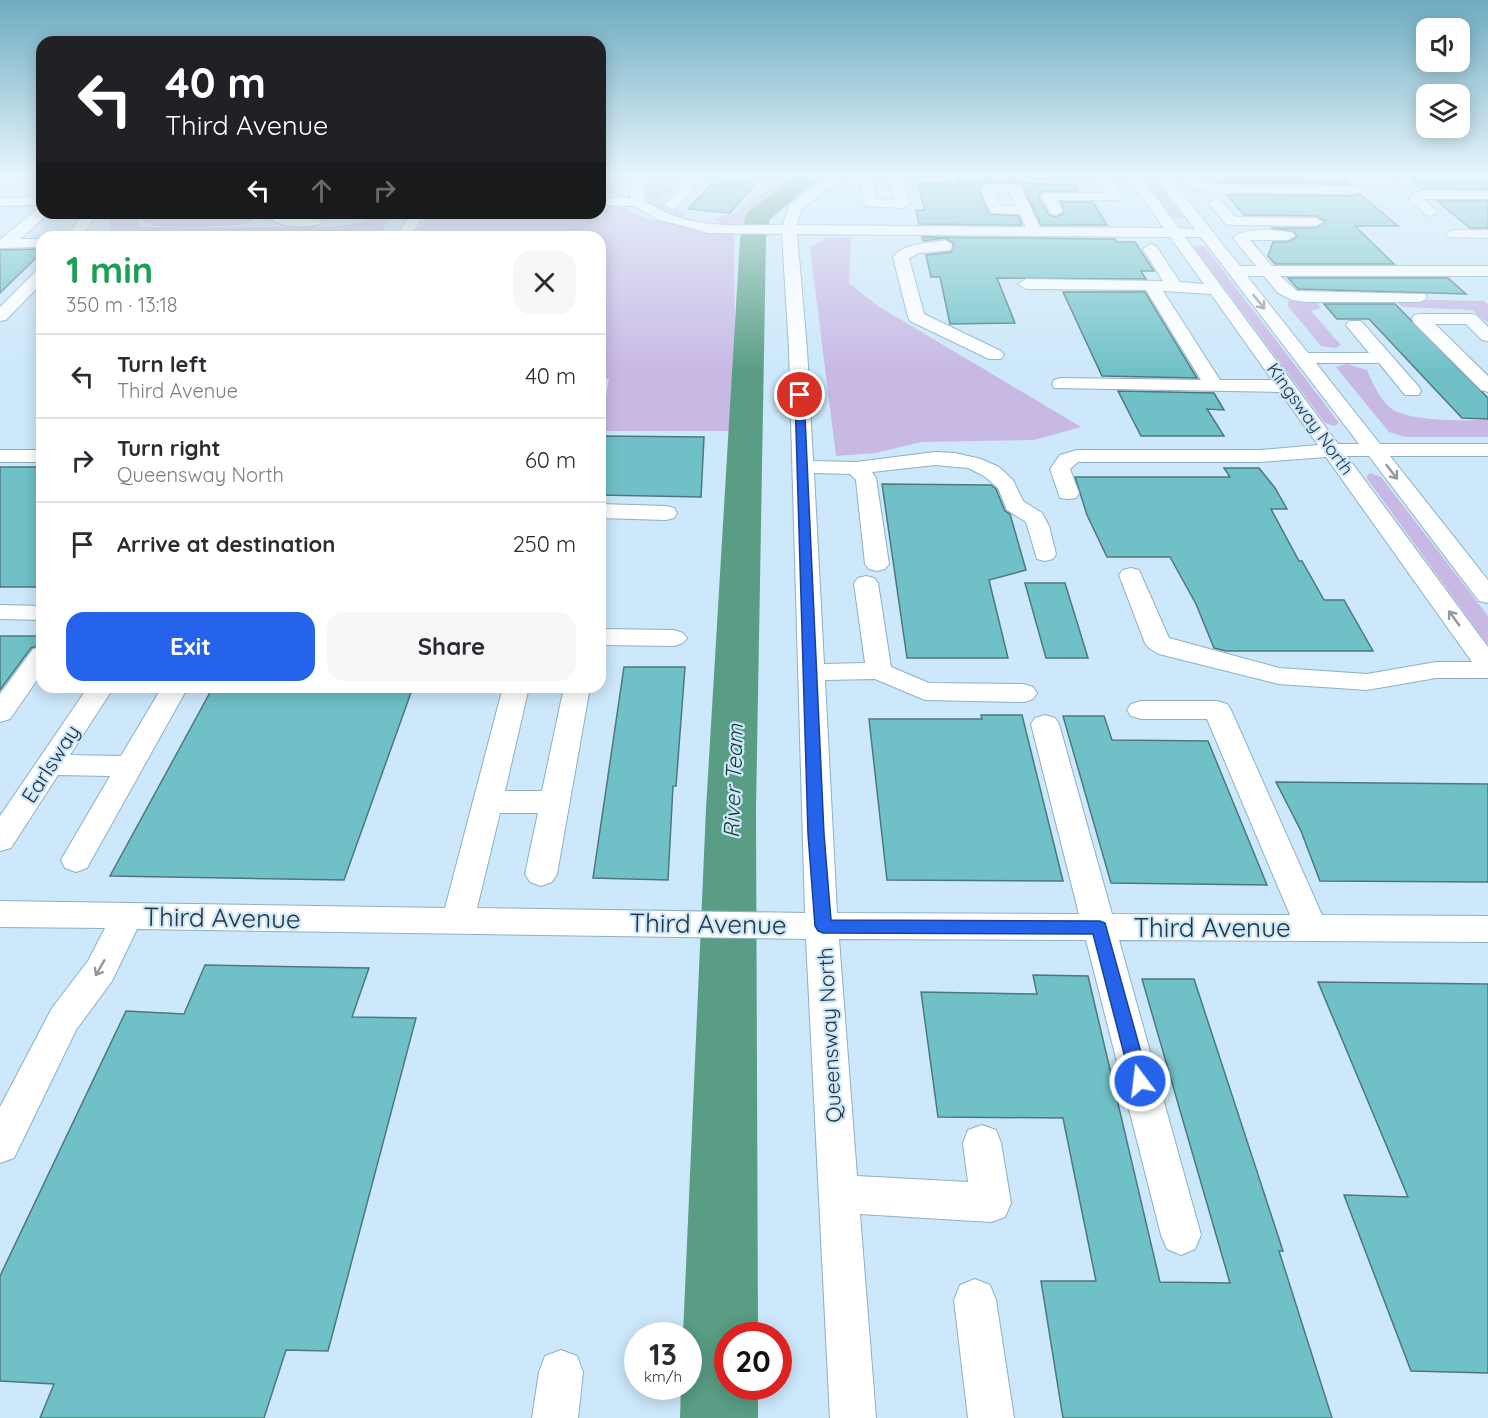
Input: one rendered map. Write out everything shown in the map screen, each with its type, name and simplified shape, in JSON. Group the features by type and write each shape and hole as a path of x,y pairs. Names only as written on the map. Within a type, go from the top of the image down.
{"street":[{"name":"Queensway North","path":"782,239 803,467 816,834 853,1418"},
{"path":"944,239 946,248 922,248 908,251 901,257 916,317 995,355"},
{"name":"Kingsway North","path":"1181,239 1488,665"},
{"name":"Kingsway North","path":"1209,239 1375,450 1481,578 1488,596"},
{"path":"1241,239 1284,290 1298,296 1419,297"},
{"path":"3,244 36,243"},
{"path":"1151,249 1175,288"},
{"path":"1233,271 1488,271"},
{"path":"0,316 36,280"},
{"path":"1026,284 1151,285 1216,290"},
{"path":"1151,285 1214,385"},
{"path":"1488,336 1470,319 1420,319 1488,386"},
{"path":"1355,326 1412,391"},
{"path":"1304,358 1383,358"},
{"path":"1061,384 1286,386"},
{"path":"1068,493 1060,469 1063,461 1085,454 1260,456 1333,450 1488,450"},
{"path":"0,456 36,456"},
{"path":"803,467 856,468 919,458 938,458 972,464 988,471 1008,486 1014,505 1035,519 1045,554"},
{"path":"856,468 866,478 879,672"},
{"path":"606,511 666,513"},
{"path":"1131,575 1158,643 1168,648 1297,679 1367,682 1436,670 1488,670"},
{"path":"0,612 36,613"},
{"path":"606,637 674,638"},
{"path":"0,713 36,663"},
{"path":"811,672 879,672 925,691 1024,693"},
{"name":"Earlsway","path":"0,840 97,693"},
{"path":"76,860 172,693"},
{"path":"458,921 515,693"},
{"path":"541,874 576,693"},
{"path":"1141,710 1217,710 1311,929"},
{"path":"1046,724 1181,1235"},
{"path":"50,765 130,766"},
{"path":"488,802 554,802"},
{"name":"Third Avenue","path":"0,914 823,926 1488,929"},
{"path":"0,1145 64,1019 100,971 127,916"},
{"path":"840,1194 991,1203 982,1143"},
{"path":"975,1300 991,1418"},
{"path":"555,1418 561,1372"}],"shaded area":[{"path":"606,239 734,239 736,431 606,431 606,396 609,379 606,379"},
{"path":"824,239 851,239 849,283 878,306 1081,427 1034,440 922,442 875,453 836,456 810,248"},
{"path":"1198,245 1205,247 1339,423 1334,426 1325,423 1194,247"},
{"path":"1392,299 1484,301 1488,305 1488,323 1472,310 1403,307"},
{"path":"1315,300 1321,308 1311,311 1341,345 1336,348 1321,346 1288,306 1288,301"},
{"path":"1347,364 1367,370 1382,398 1396,411 1421,418 1488,420 1488,437 1405,437 1389,432 1336,367"},
{"path":"1370,473 1381,477 1488,616 1488,645 1366,477"}],"building":[{"path":"947,239 1115,239 1117,242 1135,242 1154,271 1141,271 1146,279 997,278 1015,323 950,324 940,277 931,277 926,255 951,252 954,243"},
{"path":"1293,239 1369,239 1394,264 1275,264 1268,256 1273,242 1288,242"},
{"path":"36,249 36,258 0,293 0,250"},
{"path":"1288,278 1448,278 1466,294 1298,289"},
{"path":"1063,292 1145,292 1197,378 1102,376"},
{"path":"1324,304 1395,304 1488,398 1488,419 1462,418 1369,319 1337,319"},
{"path":"1118,391 1214,393 1224,410 1207,409 1224,436 1141,436"},
{"path":"606,436 704,437 701,497 606,495"},
{"path":"0,467 36,467 36,587 0,587"},
{"path":"1224,468 1259,468 1275,488 1287,509 1271,509 1299,561 1302,561 1324,600 1344,600 1373,651 1226,651 1214,648 1196,604 1170,557 1107,557 1087,515 1075,477 1230,477"},
{"path":"882,484 991,485 996,489 1005,511 1010,514 1026,570 989,580 1008,658 907,658"},
{"path":"1025,583 1065,583 1088,658 1046,658"},
{"path":"0,636 36,636 36,647 31,648 0,690"},
{"path":"624,667 685,667 676,786 673,786 668,880 593,878"},
{"path":"210,693 411,693 344,880 110,876"},
{"path":"981,715 1022,715 1063,881 887,880 869,719 982,719"},
{"path":"1063,716 1104,716 1112,740 1208,741 1267,885 1111,883"},
{"path":"1276,782 1488,784 1488,882 1320,881 1301,831"},
{"path":"205,965 369,968 352,1017 416,1018 328,1351 286,1350 264,1418 40,1418 54,1384 0,1381 0,1276 126,1011 184,1014"},
{"path":"1033,975 1088,976 1160,1282 1230,1283 1142,979 1194,979 1283,1251 1279,1251 1332,1418 1063,1418 1041,1281 1096,1281 1063,1118 938,1117 921,992 1037,994"},
{"path":"1318,982 1488,984 1488,1373 1411,1371 1344,1195 1408,1197"}],"waterway":[{"name":"River Team","path":"719,1418 731,809 753,239"}],"route":[{"path":"800,395 816,834 823,926 1100,928 1140,1081"}]}
